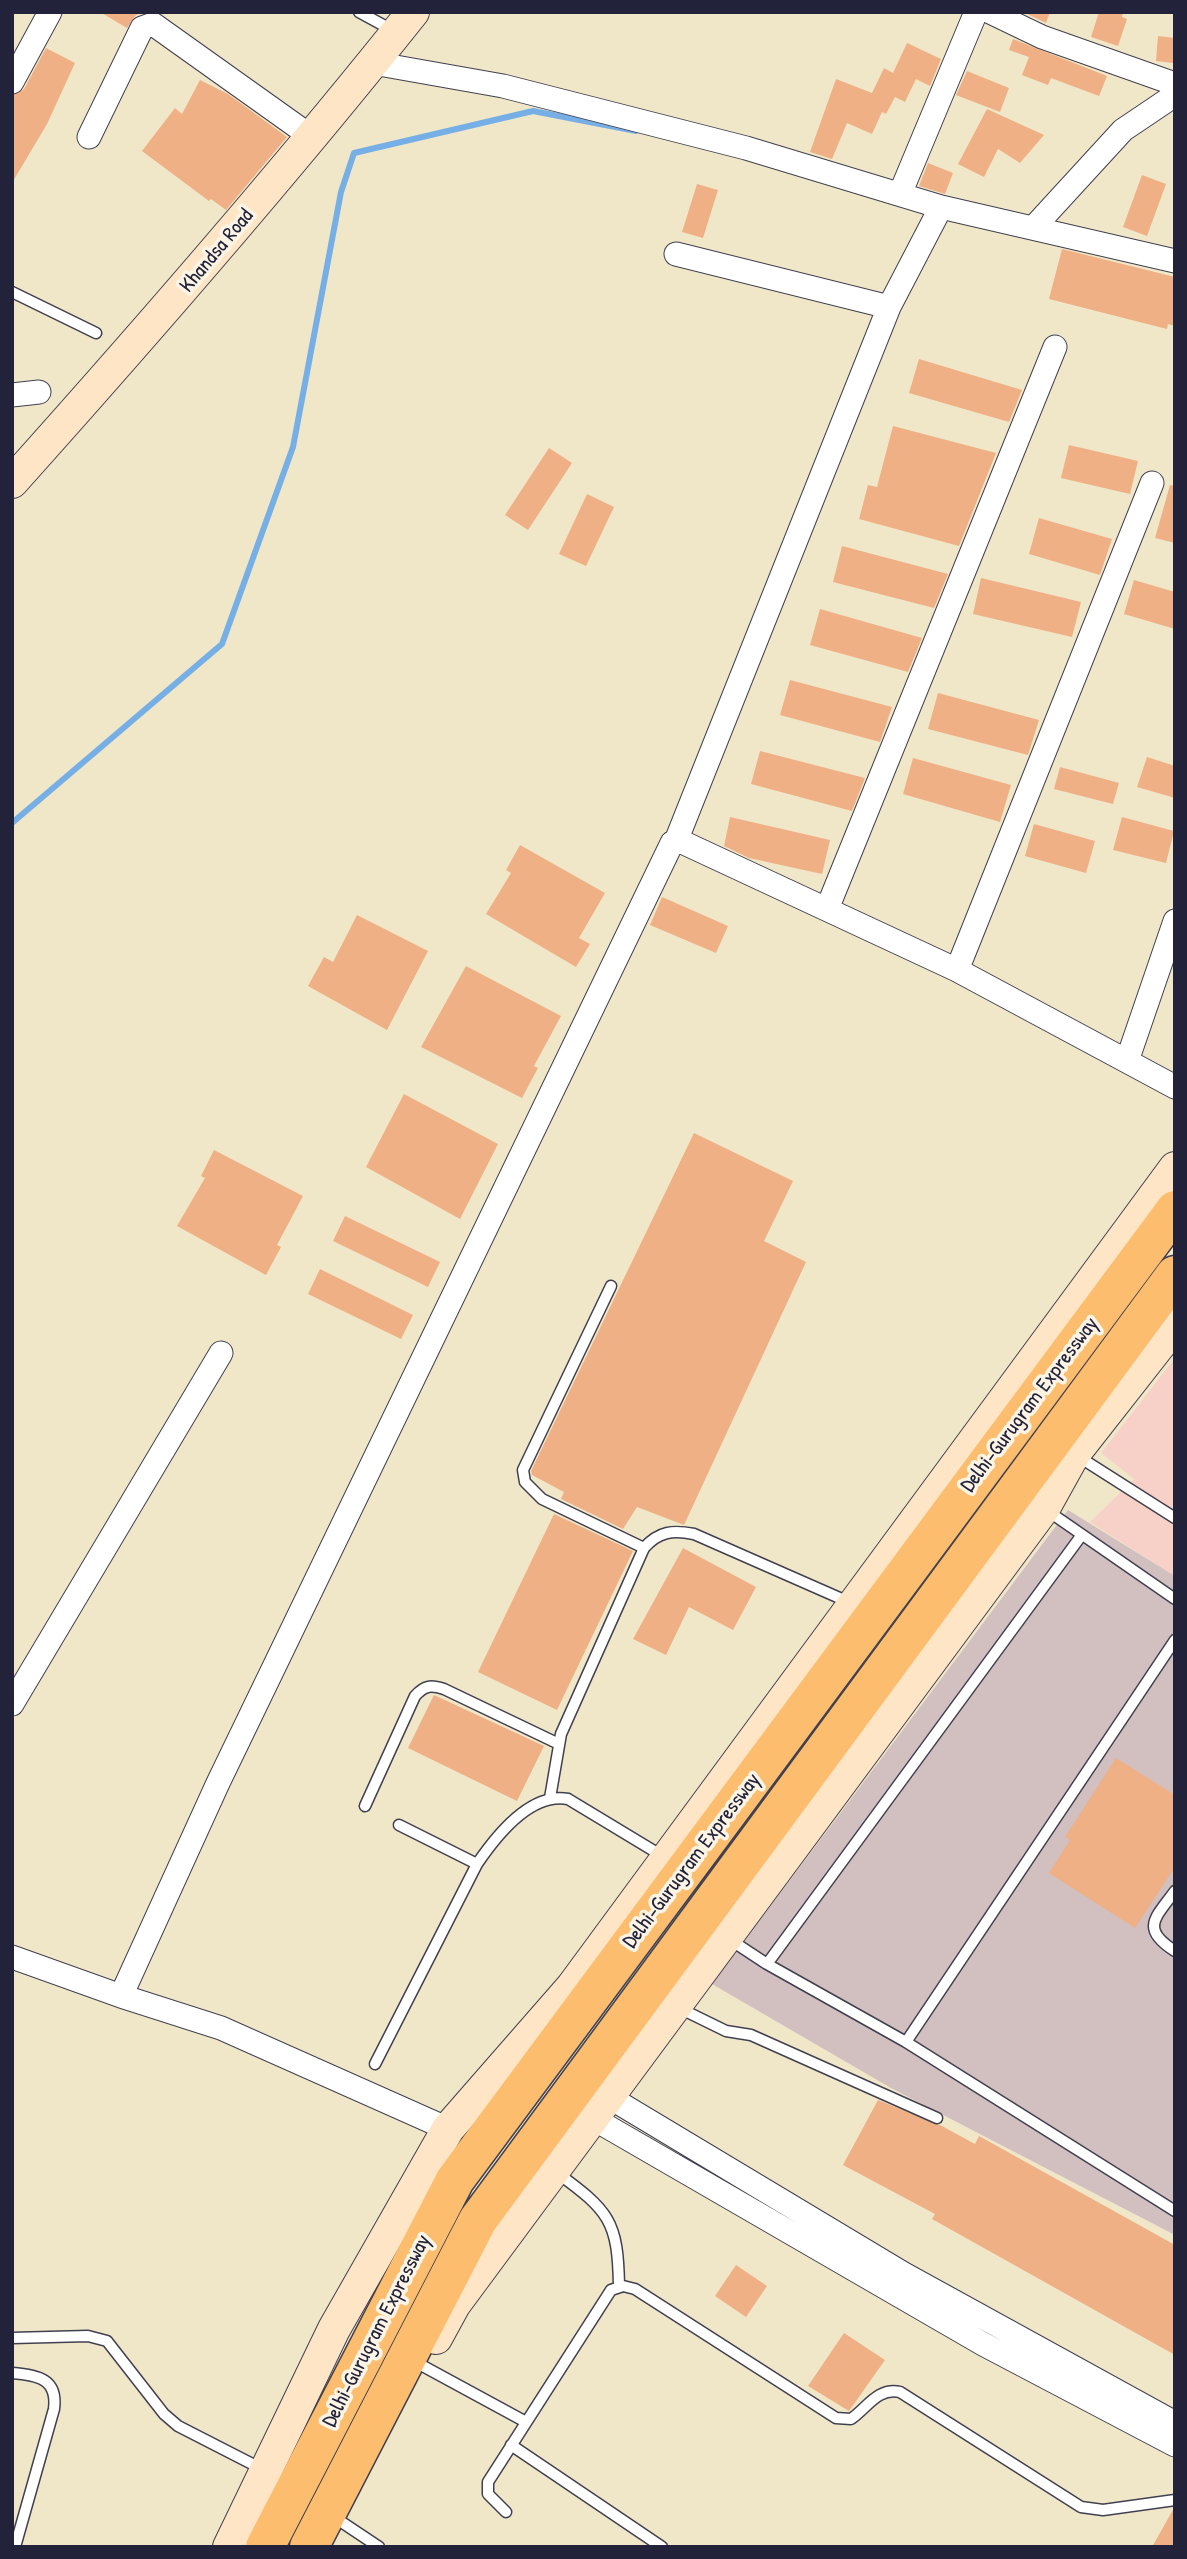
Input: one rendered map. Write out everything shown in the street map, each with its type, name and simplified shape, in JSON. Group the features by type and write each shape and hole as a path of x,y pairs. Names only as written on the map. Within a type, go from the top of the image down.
{"highway":[{"name":"Delhi-Gurugram Expressway","path":"265,2547 455,2180 1175,1210"},
{"name":"Delhi-Gurugram Expressway","path":"309,2547 478,2220 1175,1275"}],"main road":[{"name":"Khandsa Road","path":"12,482 188,287 313,138 405,22"},
{"path":"229,2547 334,2329 448,2130 572,1987 664,1857 1175,1168"},
{"path":"333,2534 454,2305 1044,1508 1074,1454 1175,1325"}],"street":[{"path":"12,82 50,12"},
{"path":"900,194 976,12"},
{"path":"990,12 1042,37 1175,84"},
{"path":"89,137 142,28 153,24 313,138"},
{"path":"373,63 516,89 746,148 941,207 1175,261"},
{"path":"1034,228 1123,130 1175,95"},
{"path":"121,1996 218,1783 668,846 676,841 889,307 941,207"},
{"path":"676,254 889,307"},
{"path":"827,909 1055,347"},
{"path":"12,396 39,392"},
{"path":"957,970 1152,483"},
{"path":"676,841 957,970 1175,1087"},
{"path":"1127,1061 1175,921"},
{"path":"12,1704 221,1353"},
{"path":"12,1956 121,1996 173,2010 221,2028 448,2130"},
{"path":"601,2108 1175,2423"},
{"path":"601,2108 983,2344 1175,2445"}],"lane":[{"path":"359,12 405,22"},
{"path":"12,292 96,333"},
{"path":"611,1286 523,1470 525,1482 542,1499 643,1548"},
{"path":"1074,1454 1175,1518"},
{"path":"1044,1508 1175,1599"},
{"path":"550,1798 559,1744 643,1548 661,1533 694,1534 829,1590 854,1604"},
{"path":"767,1964 1081,1535"},
{"path":"906,2042 1175,1640"},
{"path":"365,1806 415,1696 423,1688 432,1685 559,1744"},
{"path":"374,2064 477,1864 500,1835 537,1803 550,1798 568,1799 664,1857"},
{"path":"399,1825 477,1864"},
{"path":"1175,1891 1158,1914 1153,1927 1157,1940 1175,1951"},
{"path":"727,1938 767,1964 906,2042 1175,2211"},
{"path":"676,2007 726,2031 751,2035 937,2118"},
{"path":"555,2171 600,2208 612,2225 618,2249 619,2287"},
{"path":"506,2512 488,2494 487,2485 611,2290 619,2287 635,2289 835,2418 851,2419 877,2396 895,2390 1081,2507 1103,2510 1175,2500"},
{"path":"12,2338 88,2336 107,2341 164,2414 178,2426 265,2471"},
{"path":"421,2365 526,2422"},
{"path":"12,2373 39,2376 48,2380 55,2392 54,2409 15,2547"},
{"path":"512,2445 662,2547"},
{"path":"333,2534 379,2547"}],"shaded area":[{"path":"1175,1358 1175,1576 1090,1522 1134,1479 1101,1453"},
{"path":"1068,1510 1175,1576 1175,2235 891,2088 712,1984"}],"building":[{"path":"100,12 144,12 136,15 127,28"},
{"path":"1023,12 1050,12 1046,23"},
{"path":"1099,12 1123,12 1122,17 1127,19 1118,46 1091,37"},
{"path":"1158,36 1175,38 1173,63 1156,61"},
{"path":"1013,39 1107,76 1099,96 1051,78 1048,85 1022,75 1029,57 1009,50"},
{"path":"907,43 941,59 930,86 916,79 905,102 895,97 886,114 882,112 872,134 847,123 832,159 810,152 836,79 872,93 884,68 893,73"},
{"path":"46,48 75,63 47,124 12,183 12,96 24,89"},
{"path":"967,71 1009,88 1000,112 956,95"},
{"path":"200,80 228,94 287,137 226,210 211,199 209,201 142,151 175,108 182,114"},
{"path":"987,109 1044,135 1020,163 998,149 984,177 958,164"},
{"path":"928,163 953,173 945,194 919,186"},
{"path":"1142,175 1166,184 1147,236 1123,227"},
{"path":"697,184 718,190 703,238 682,232"},
{"path":"1062,249 1175,277 1175,326 1168,324 1167,329 1049,299"},
{"path":"919,359 1022,390 1009,422 909,393"},
{"path":"893,426 996,453 959,546 859,519 868,485 877,487"},
{"path":"1069,445 1138,461 1130,494 1061,478"},
{"path":"549,448 572,463 528,530 505,515"},
{"path":"1170,485 1175,486 1175,543 1155,538"},
{"path":"587,494 614,507 586,566 559,554"},
{"path":"1039,518 1112,539 1100,575 1029,554"},
{"path":"842,546 948,574 934,608 833,582"},
{"path":"981,578 1081,602 1072,637 973,614"},
{"path":"1134,580 1175,592 1175,629 1124,614"},
{"path":"820,609 922,638 908,672 810,645"},
{"path":"790,680 892,707 880,742 780,715"},
{"path":"938,693 1039,720 1028,755 928,729"},
{"path":"760,751 865,778 852,811 751,784"},
{"path":"1147,757 1175,766 1175,798 1137,787"},
{"path":"913,758 1011,785 1000,822 903,794"},
{"path":"1060,767 1119,783 1113,804 1054,789"},
{"path":"730,817 830,840 822,874 749,858 724,846"},
{"path":"1122,817 1174,831 1166,863 1113,850"},
{"path":"1034,824 1095,841 1086,873 1025,856"},
{"path":"520,845 605,893 579,938 590,944 576,967 486,914 511,873 506,870"},
{"path":"662,897 728,926 716,953 650,925"},
{"path":"357,915 428,951 387,1030 308,986 324,957 333,962"},
{"path":"466,966 561,1016 534,1066 538,1068 522,1098 421,1047"},
{"path":"404,1094 498,1144 460,1219 366,1167"},
{"path":"694,1133 793,1181 764,1241 806,1262 684,1525 637,1507 623,1529 561,1499 564,1492 532,1475 531,1471"},
{"path":"214,1150 303,1196 277,1245 281,1247 266,1275 177,1226 205,1178 201,1176"},
{"path":"345,1216 440,1262 428,1287 333,1241"},
{"path":"320,1269 413,1315 401,1339 308,1294"},
{"path":"554,1514 633,1551 557,1710 478,1672"},
{"path":"683,1548 756,1587 733,1630 689,1607 666,1655 633,1639"},
{"path":"434,1695 544,1746 517,1801 408,1748"},
{"path":"1116,1758 1175,1795 1175,1867 1135,1928 1049,1873 1070,1840 1065,1837"},
{"path":"878,2100 940,2125 975,2144 979,2136 1175,2245 1175,2355 932,2219 935,2214 843,2165"},
{"path":"736,2265 767,2286 746,2317 715,2296"},
{"path":"844,2333 885,2360 849,2411 808,2386"},
{"path":"1174,2508 1175,2547 1152,2547"}],"waterway":[{"path":"12,823 222,644 293,447 341,192 354,153 533,111 636,131"}]}
